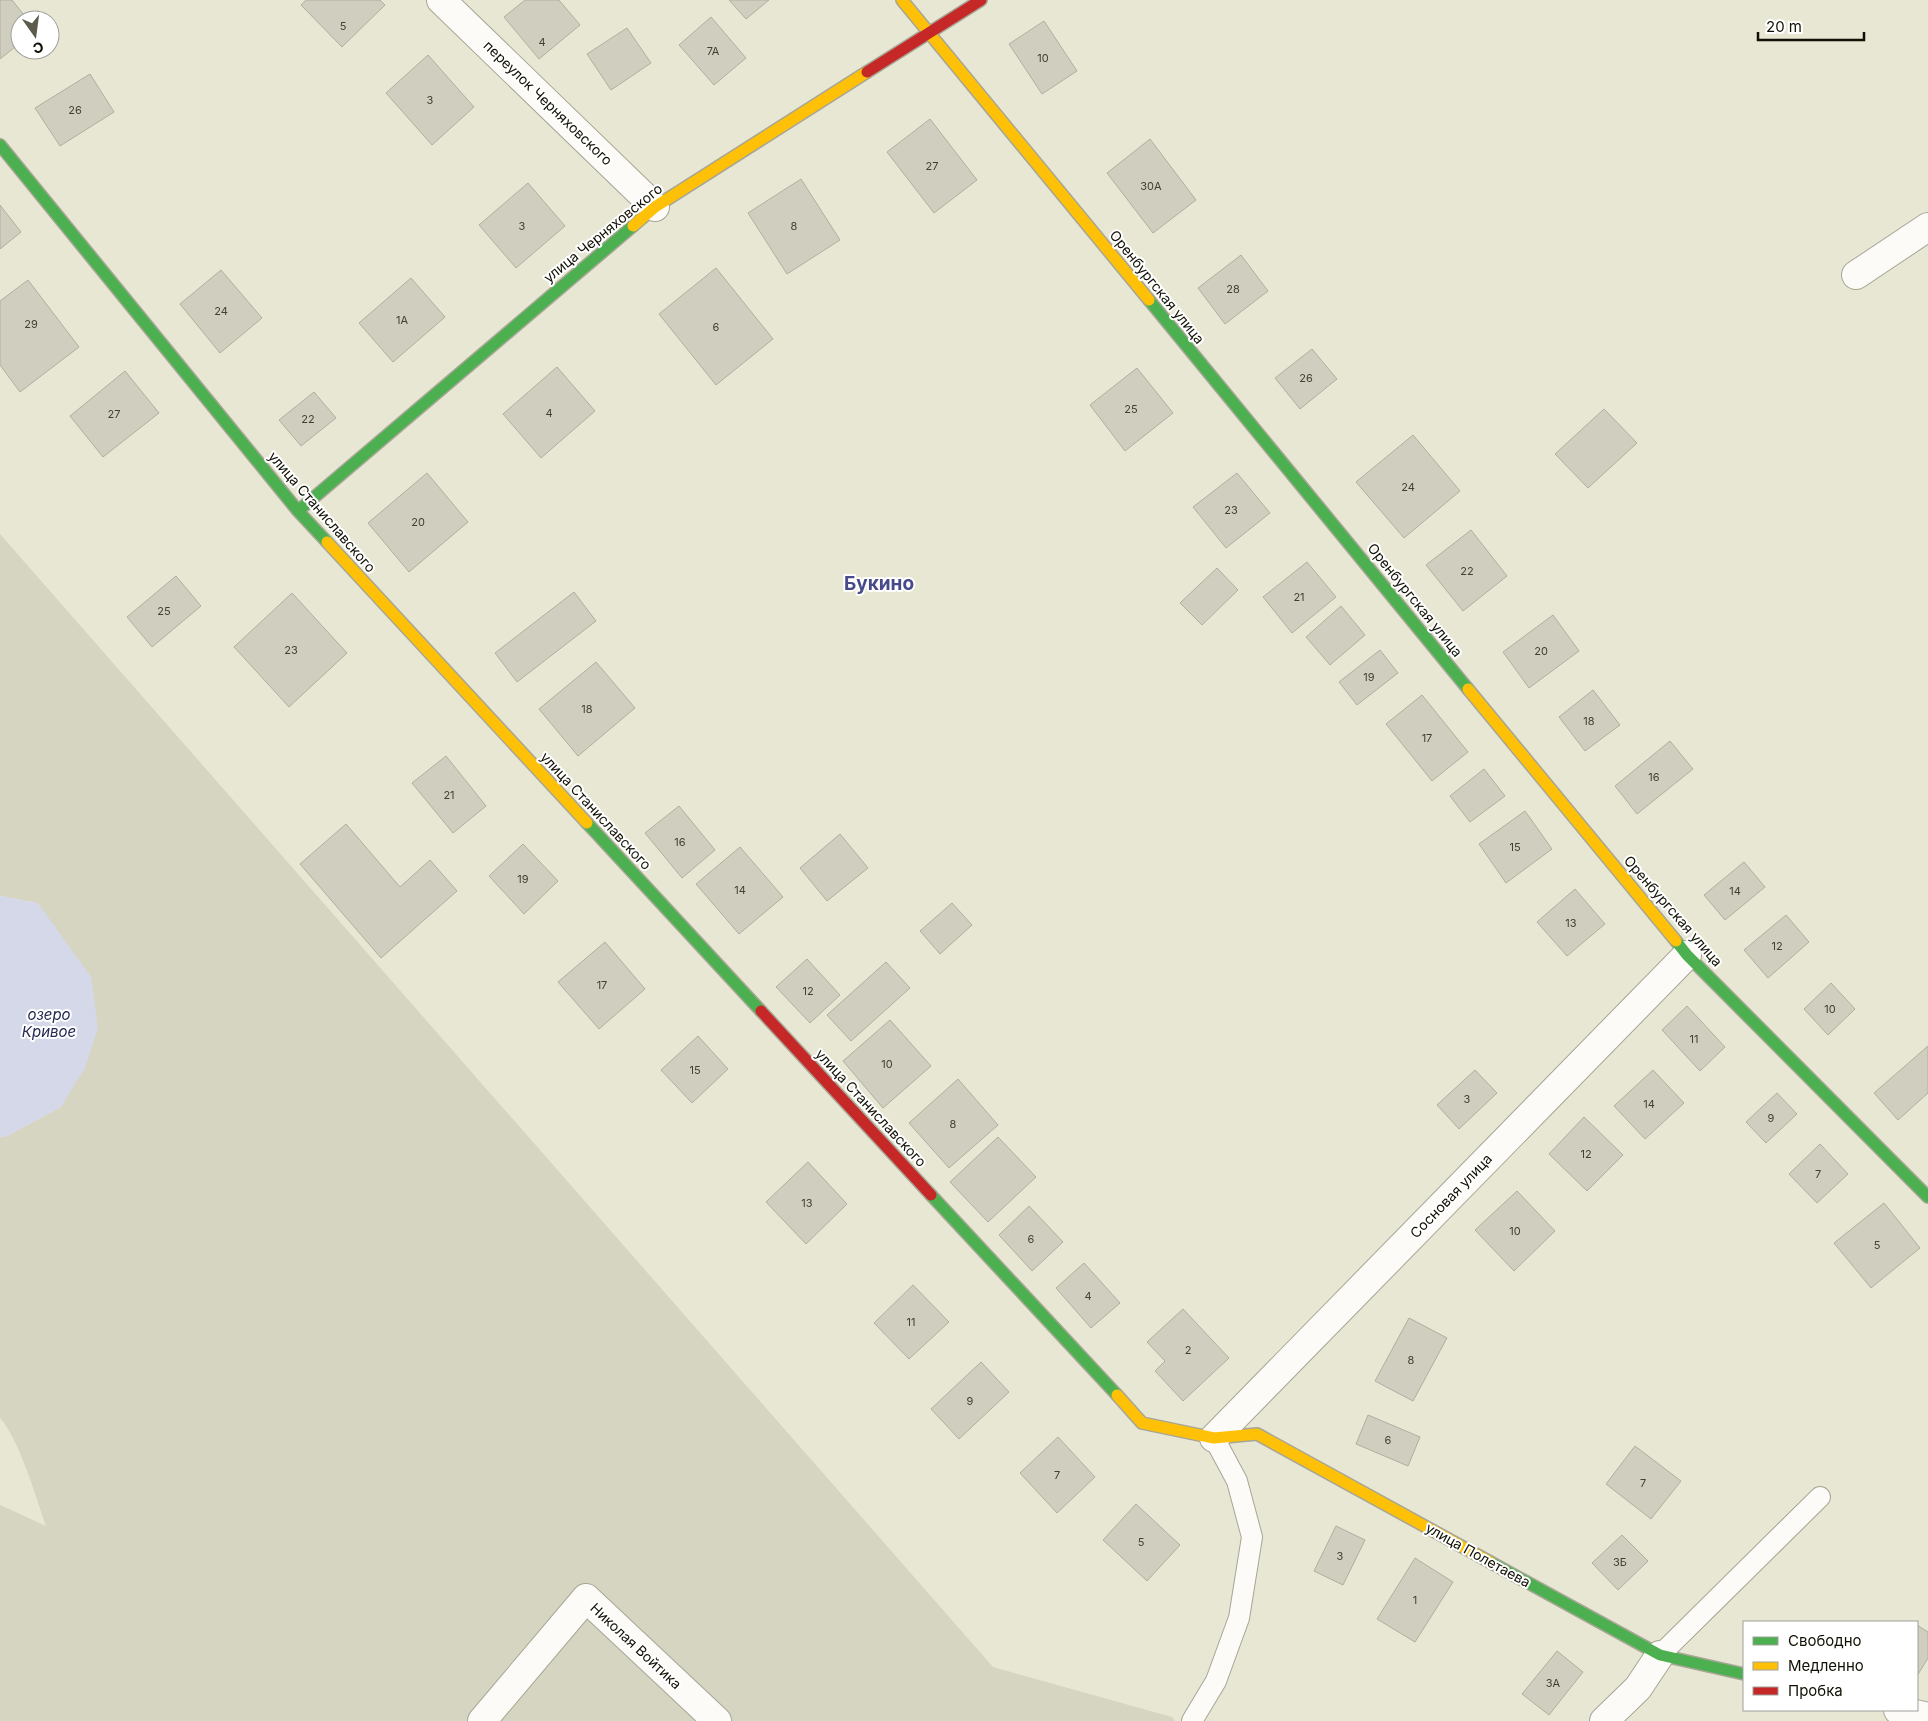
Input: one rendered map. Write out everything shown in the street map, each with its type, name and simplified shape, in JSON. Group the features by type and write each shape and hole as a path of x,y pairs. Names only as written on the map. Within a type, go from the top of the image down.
{"street":[{"name":"переулок Черняховского","path":"440,0 655,206"},
{"name":"Оренбургская улица","path":"902,0 1687,954 1928,1197"},
{"name":"улица Черняховского","path":"298,511 655,206 981,0"},
{"name":"улица Станиславского","path":"0,145 298,511 1142,1423 1214,1438"},
{"path":"1856,275 1928,226"},
{"name":"Сосновая улица","path":"1214,1438 1687,954"},
{"name":"улица Полетаева","path":"1214,1438 1257,1434 1660,1655 1743,1674"},
{"name":"Николая Войтика","path":"482,1721 586,1598 717,1721"},
{"path":"1604,1721 1638,1688 1660,1655"},
{"path":"1902,1711 1928,1717"}],"lane":[{"path":"1192,1721 1216,1681 1239,1618 1252,1537 1237,1481 1214,1438"},
{"path":"1660,1655 1820,1497"}],"green space":[{"path":"0,534 993,1667 1172,1717 1175,1721 0,1721 0,1505 46,1526 20,1454 7,1427 0,1418 0,1137 7,1136 61,1107 38,903 0,896"}],"water":[{"name":"озеро Кривое","path":"0,896 38,903 91,977 98,1028 85,1068 61,1107 7,1136 0,1137"}],"building":[{"path":"0,0 12,0 20,10 10,10 10,51 0,59"},
{"path":"306,0 380,0 385,5 342,47 301,5"},
{"path":"525,0 559,0 580,25 539,59 504,17"},
{"path":"729,0 769,0 746,19"},
{"path":"711,17 746,58 714,85 679,45"},
{"path":"1044,21 1077,71 1042,94 1009,44"},
{"path":"627,28 651,63 611,90 587,54"},
{"path":"428,55 474,107 432,145 386,93"},
{"path":"90,74 114,112 60,146 35,108"},
{"path":"930,119 977,180 934,213 887,152"},
{"path":"1150,139 1196,200 1153,233 1107,173"},
{"path":"801,179 840,240 787,274 748,213"},
{"path":"528,183 565,226 516,268 479,225"},
{"path":"0,205 21,232 0,249"},
{"path":"1241,255 1268,291 1225,324 1198,288"},
{"path":"716,268 773,339 716,385 659,314"},
{"path":"221,270 262,318 220,353 180,304"},
{"path":"411,278 445,317 393,362 359,323"},
{"path":"28,280 79,347 20,392 0,365 0,301"},
{"path":"1312,349 1337,379 1300,409 1275,378"},
{"path":"557,367 595,411 541,458 503,414"},
{"path":"1137,368 1173,413 1125,451 1090,405"},
{"path":"125,371 159,413 103,457 70,416"},
{"path":"314,392 336,418 301,446 279,420"},
{"path":"1604,409 1637,443 1588,488 1555,454"},
{"path":"1413,435 1460,491 1404,538 1356,482"},
{"path":"427,473 468,522 409,572 368,523"},
{"path":"1237,473 1270,513 1226,548 1193,507"},
{"path":"1471,530 1507,576 1463,611 1426,565"},
{"path":"1307,562 1336,597 1292,633 1263,597"},
{"path":"1217,568 1238,590 1202,625 1180,603"},
{"path":"176,576 201,606 152,647 127,617"},
{"path":"574,592 596,621 517,682 495,653"},
{"path":"292,593 347,653 289,707 234,647"},
{"path":"1341,606 1365,635 1330,665 1306,637"},
{"path":"1553,615 1579,651 1529,688 1503,652"},
{"path":"1380,650 1398,673 1357,705 1339,682"},
{"path":"596,662 635,708 578,756 539,709"},
{"path":"1593,690 1620,725 1585,751 1559,717"},
{"path":"1422,695 1468,752 1432,781 1386,724"},
{"path":"1670,741 1693,769 1637,814 1615,786"},
{"path":"446,756 486,806 453,833 412,783"},
{"path":"1484,769 1505,796 1470,822 1450,796"},
{"path":"679,806 715,850 682,878 645,833"},
{"path":"1525,811 1552,849 1506,883 1479,844"},
{"path":"346,824 400,887 430,860 457,891 381,958 300,864"},
{"path":"840,834 868,868 827,901 800,868"},
{"path":"523,844 558,881 524,914 489,876"},
{"path":"740,847 783,897 739,934 696,884"},
{"path":"1744,862 1765,887 1725,920 1704,895"},
{"path":"1575,889 1605,924 1567,956 1537,922"},
{"path":"952,903 972,925 940,954 920,931"},
{"path":"1786,915 1809,942 1768,978 1744,950"},
{"path":"605,942 645,989 599,1029 558,982"},
{"path":"807,959 840,995 810,1023 776,987"},
{"path":"886,962 910,988 851,1041 827,1015"},
{"path":"1831,983 1855,1009 1828,1035 1804,1009"},
{"path":"1687,1006 1725,1047 1700,1071 1662,1030"},
{"path":"890,1020 931,1066 883,1108 843,1061"},
{"path":"698,1036 728,1069 692,1103 661,1070"},
{"path":"1928,1046 1928,1093 1898,1120 1874,1093"},
{"path":"1475,1070 1497,1093 1459,1129 1437,1105"},
{"path":"1653,1070 1684,1103 1645,1139 1614,1106"},
{"path":"958,1079 998,1125 949,1168 909,1123"},
{"path":"1777,1093 1797,1114 1766,1143 1746,1122"},
{"path":"1584,1117 1623,1155 1587,1191 1549,1154"},
{"path":"998,1137 1036,1177 988,1222 950,1182"},
{"path":"1820,1144 1848,1174 1817,1203 1789,1174"},
{"path":"808,1162 847,1204 806,1244 766,1202"},
{"path":"1517,1191 1555,1231 1514,1271 1475,1230"},
{"path":"1884,1203 1920,1248 1871,1288 1834,1243"},
{"path":"1029,1206 1063,1242 1032,1271 999,1235"},
{"path":"1084,1263 1120,1303 1091,1328 1056,1288"},
{"path":"913,1285 949,1322 909,1359 874,1323"},
{"path":"1183,1309 1229,1358 1183,1401 1155,1371 1165,1361 1147,1342"},
{"path":"1409,1318 1447,1338 1413,1401 1375,1381"},
{"path":"981,1362 1009,1392 959,1439 931,1409"},
{"path":"1368,1415 1420,1437 1408,1466 1356,1444"},
{"path":"1058,1437 1095,1477 1057,1513 1020,1473"},
{"path":"1635,1446 1681,1481 1651,1519 1606,1484"},
{"path":"1136,1504 1180,1545 1147,1581 1103,1540"},
{"path":"1336,1526 1365,1540 1343,1585 1314,1571"},
{"path":"1622,1535 1648,1561 1618,1590 1592,1563"},
{"path":"1415,1558 1453,1582 1415,1642 1377,1619"},
{"path":"1918,1626 1928,1632 1928,1658 1918,1674"},
{"path":"1557,1651 1583,1672 1549,1715 1522,1694"}],"traffic: fast":[{"path":"0,145 298,511 327,542"},
{"path":"298,511 633,226"},
{"path":"1149,300 1468,689"},
{"path":"587,823 761,1011"},
{"path":"1676,941 1687,955 1928,1197"},
{"path":"931,1195 1117,1395"},
{"path":"1490,1562 1660,1655 1743,1674"}],"traffic: slow":[{"path":"902,0 1149,300"},
{"path":"633,226 655,207 867,72"},
{"path":"327,542 587,823"},
{"path":"1468,689 1676,941"},
{"path":"1117,1395 1142,1423 1214,1438 1257,1434 1490,1562"}],"traffic: jam":[{"path":"867,72 981,0"},
{"path":"761,1011 931,1195"}],"district":[{"name":"Букино","path":"879,583"}]}
